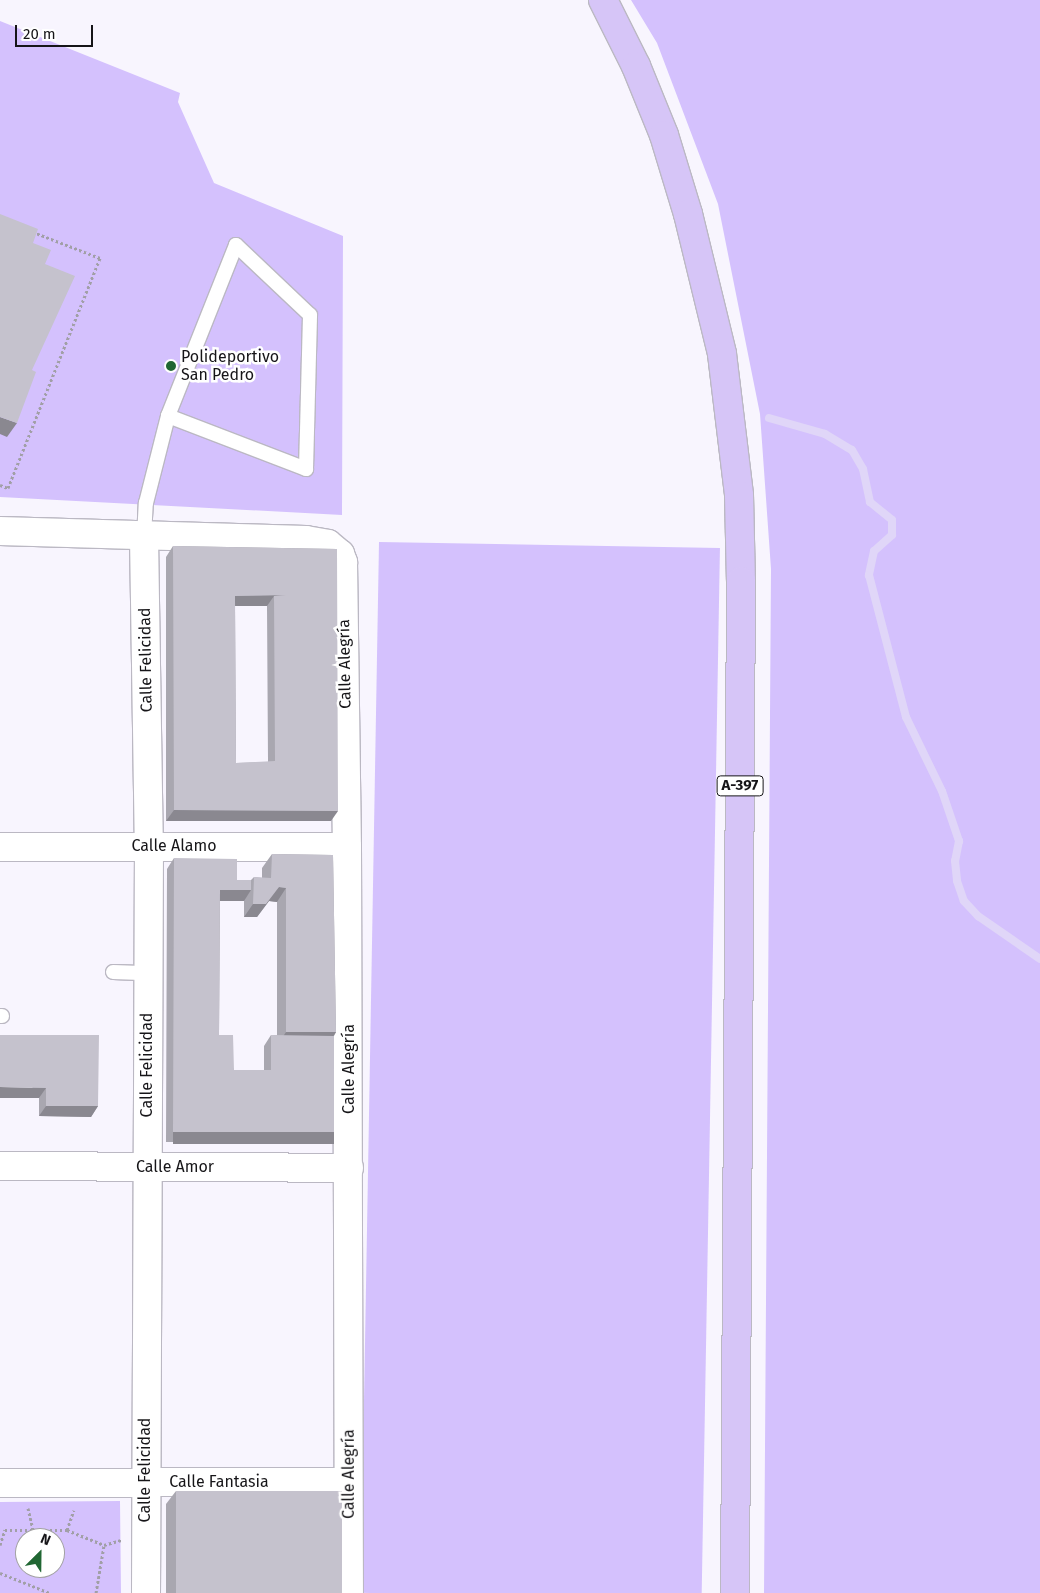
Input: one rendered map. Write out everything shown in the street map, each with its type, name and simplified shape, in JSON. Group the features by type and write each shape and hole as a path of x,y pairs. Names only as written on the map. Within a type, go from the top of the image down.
{"main road":[{"name":"A-397","path":"603,0 640,75 664,135 688,214 722,354 738,495 741,581 736,1593"}],"street":[{"path":"0,531 144,537"},
{"name":"Calle Alegría","path":"144,537 306,540 335,548 340,554 344,570 349,1168 349,1593"},
{"name":"Calle Felicidad","path":"144,537 149,846 146,1593"},
{"name":"Calle Alamo","path":"0,847 347,847"},
{"name":"Calle Amor","path":"0,1166 349,1168"},
{"name":"Calle Fantasia","path":"0,1483 348,1482"}],"lane":[{"path":"144,537 146,503 168,416 236,245 310,315 306,469 168,416"},
{"path":"113,972 148,973"}],"path":[{"path":"0,485 8,488 100,258 27,229"},
{"path":"0,1545 5,1530 67,1530 104,1545 128,1538"},
{"path":"96,1593 104,1545"},
{"path":"0,1573 50,1593"}],"shaded area":[{"path":"631,0 1040,0 1040,1593 764,1593 771,569 760,414 718,204 657,43"},
{"name":"Polideportivo San Pedro","path":"0,21 180,93 178,102 214,183 343,236 342,515 0,497"},
{"path":"379,542 720,548 702,1593 361,1593"},
{"path":"120,1501 121,1593 0,1593 0,1502"}],"building":[{"path":"0,214 38,229 33,243 51,250 45,264 75,276 32,370 36,372 17,423 0,417"},
{"path":"173,546 337,549 338,811 174,810","holes":["286,595 274,596 275,761 236,763 235,596"]},
{"path":"272,854 333,855 336,1032 286,1032 286,888 279,887 266,904 253,904 254,877 271,878"},
{"path":"174,858 237,859 237,880 251,880 251,890 220,890 219,1035 233,1035 234,1070 271,1070 271,1035 334,1036 334,1132 173,1132"},
{"path":"0,1035 99,1035 98,1106 46,1106 46,1088 0,1087"},
{"path":"176,1491 342,1491 342,1593 176,1593"}],"waterway":[{"path":"769,418 825,434 852,450 863,469 870,502 892,520 892,535 874,551 869,575 906,717 942,791 959,841 955,861 957,881 964,901 978,916 1040,959"}],"place":[{"name":"Polideportivo San Pedro","path":"171,366"}]}
